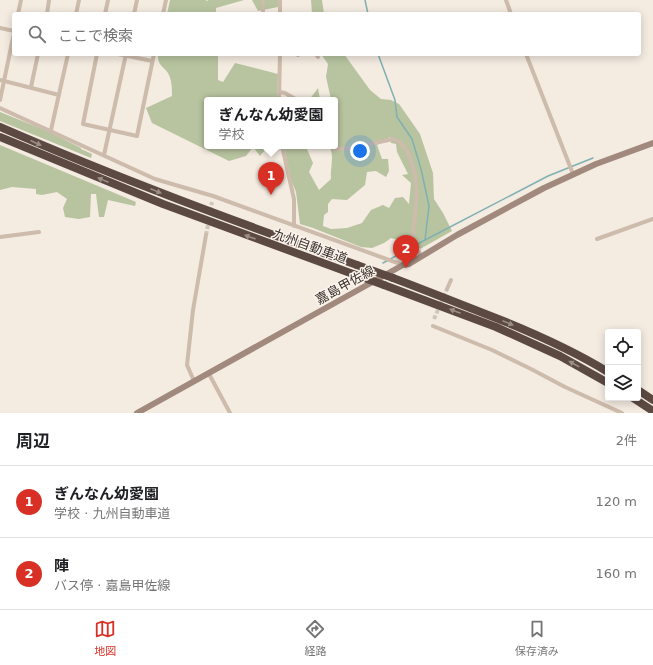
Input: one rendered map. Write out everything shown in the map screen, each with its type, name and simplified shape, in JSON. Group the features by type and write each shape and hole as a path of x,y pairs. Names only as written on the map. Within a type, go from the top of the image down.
{"highway":[{"name":"九州自動車道","path":"0,127 216,215 442,296 545,338 593,362 605,370"},
{"name":"九州自動車道","path":"0,137 163,204 436,303 496,327 560,356 605,381"},
{"path":"641,392 653,400"},
{"path":"638,401 653,411"}],"main road":[{"name":"嘉島甲佐線","path":"137,413 403,265 409,264 420,254 572,172 653,143"}],"street":[{"path":"18,12 21,0"},
{"path":"47,12 50,0"},
{"path":"76,12 79,0"},
{"path":"105,12 108,0"},
{"path":"134,12 137,0"},
{"path":"163,12 166,0"},
{"path":"262,0 263,12"},
{"path":"280,0 280,12"},
{"path":"506,0 510,12"},
{"path":"0,28 12,31"},
{"path":"0,100 2,80 12,40"},
{"path":"31,87 38,56"},
{"path":"51,130 68,56"},
{"path":"97,56 83,124 137,136 153,56"},
{"path":"104,155 126,56"},
{"path":"130,56 152,61"},
{"path":"279,97 280,56"},
{"path":"527,56 572,172"},
{"path":"2,80 59,94"},
{"path":"280,92 292,97"},
{"path":"0,108 51,130 155,179 213,196 403,265"},
{"path":"338,149 352,148 393,139 399,141 407,150 417,183 417,203 413,241 420,254"},
{"path":"283,149 294,199 294,226"},
{"path":"212,202 213,196"},
{"path":"597,239 653,218"},
{"path":"0,237 39,232"},
{"path":"194,381 188,365 193,310 206,235"},
{"path":"448,289 450,280"},
{"path":"433,326 492,350 531,368 565,387 622,413"},
{"path":"209,374 230,413"}],"green space":[{"path":"170,0 244,0 216,8 216,12 167,12"},
{"path":"252,0 278,0 278,7 258,11"},
{"path":"311,0 322,0 324,12 312,12"},
{"path":"158,56 218,56 218,80 223,82 235,63 278,74 277,97 204,97 204,149 152,123 146,108 172,96 170,78 168,73 159,63"},
{"path":"322,56 345,56 370,90 381,99 391,100 399,104 420,134 433,173 434,199 452,231 420,249 412,239 402,241 391,238 372,248 361,247 300,224 296,192 291,180 285,149 307,149 313,163 309,172 319,190 331,179 332,153 330,149 338,149 338,97 331,97 326,77 328,64","holes":["390,137 391,143 396,144 397,152 408,174 402,175 411,183 409,204 403,197 395,198 389,208 383,205 371,210 362,223 347,228 331,229 323,226 324,215 328,212 328,204 332,199 347,200 365,185 367,172 376,171 386,177 389,171 388,159 382,159 377,145"]},
{"path":"318,88 320,97 311,97"},
{"path":"0,112 47,131 81,148 92,154 91,158 0,121"},
{"path":"0,145 136,202 135,206 108,200 104,217 99,217 96,194 91,194 90,217 79,219 65,217 63,208 67,199 57,192 42,195 36,194 36,189 12,187 0,190"},
{"path":"205,149 251,149 246,156 229,161"},
{"path":"255,149 265,149 260,156"}],"waterway":[{"path":"365,0 368,12"},
{"path":"379,56 395,100 397,117 412,139 421,169 429,206 425,240 383,263"},
{"path":"425,240 548,176 593,158"}],"tunnel":[{"path":"210,211 212,202"},
{"path":"206,235 209,220"},
{"path":"434,319 447,289"}],"place":[{"name":"ぎんなん幼愛園","path":"271,195"},
{"name":"陣","path":"406,268"}]}
